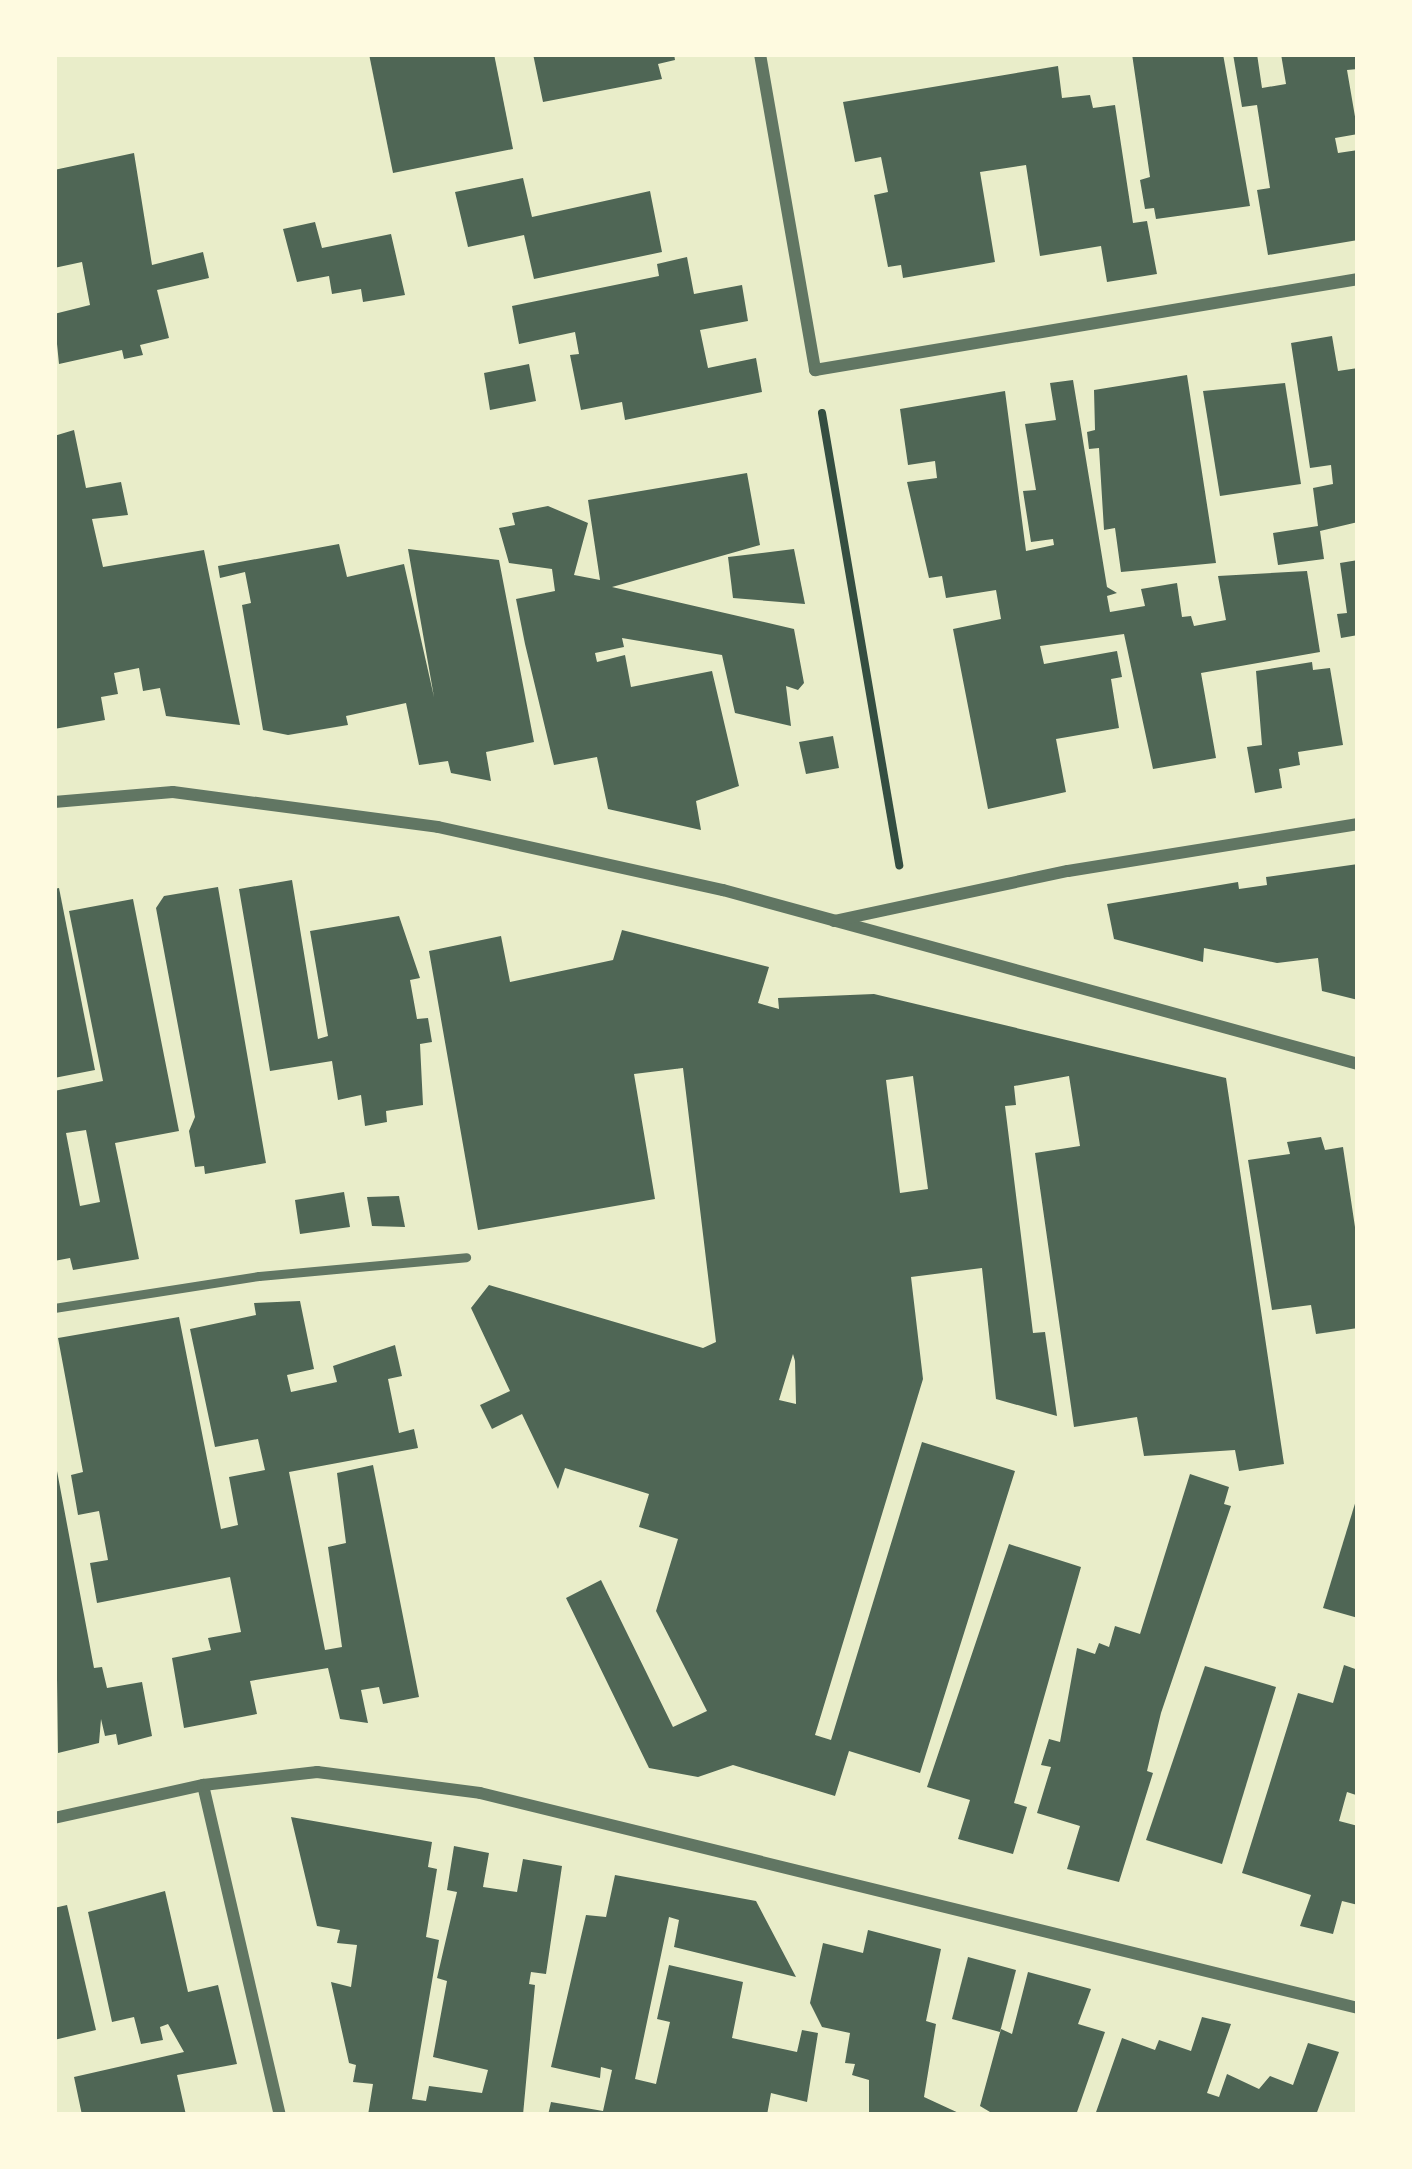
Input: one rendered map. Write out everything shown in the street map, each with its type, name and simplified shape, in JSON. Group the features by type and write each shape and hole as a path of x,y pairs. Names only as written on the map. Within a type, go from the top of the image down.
{"street":[{"path":"760,54 815,370 1358,279"},
{"path":"54,802 173,792 438,827 832,921 1358,1064"},
{"path":"832,921 1358,824"},
{"path":"54,1818 202,1785 317,1772 480,1793 1358,2008"},
{"path":"202,1785 280,2115"}],"lane":[{"path":"54,1308 259,1276 466,1257"}],"path":[{"path":"815,370 904,905"}],"building":[{"path":"369,54 494,54 513,149 393,173"},
{"path":"533,54 674,54 675,60 658,64 662,79 543,102"},
{"path":"1132,54 1223,54 1250,206 1156,219 1154,208 1145,209 1140,180 1150,177"},
{"path":"1233,54 1257,54 1262,88 1286,84 1281,54 1358,54 1358,69 1347,70 1358,134 1335,138 1338,153 1358,150 1358,240 1268,255 1257,190 1270,188 1257,105 1242,107"},
{"path":"1058,66 1062,98 1090,95 1093,108 1115,105 1133,223 1147,221 1157,274 1107,282 1101,246 1040,256 1026,165 980,172 995,262 903,278 901,265 888,267 874,195 888,192 881,157 855,162 843,102"},
{"path":"134,153 152,265 203,252 209,278 157,290 169,338 140,345 143,355 124,359 122,350 59,364 54,314 90,305 82,262 54,268 54,170"},
{"path":"523,178 532,217 650,191 662,252 534,279 524,235 468,247 455,192"},
{"path":"315,222 322,248 391,234 405,295 363,302 361,289 332,294 329,276 297,282 283,229"},
{"path":"687,257 694,294 742,285 748,321 700,330 708,368 756,358 762,392 625,420 622,402 581,410 570,355 579,354 575,332 519,344 512,306 659,276 657,264"},
{"path":"1332,336 1338,371 1358,368 1358,522 1320,531 1324,559 1278,565 1273,533 1318,526 1313,488 1333,484 1331,465 1310,468 1291,343"},
{"path":"529,364 536,401 490,410 484,373"},
{"path":"1187,375 1216,563 1121,572 1115,528 1104,530 1099,448 1089,449 1087,432 1095,430 1094,390"},
{"path":"1073,380 1107,587 1117,593 1107,596 1110,612 1145,606 1141,589 1177,583 1182,617 1191,616 1194,626 1226,620 1218,576 1307,571 1320,652 1201,673 1216,758 1153,769 1124,634 1040,646 1044,664 1117,651 1122,677 1111,679 1119,728 1056,739 1066,792 988,809 953,629 1001,619 996,590 946,598 942,576 929,578 907,482 937,478 935,461 908,465 900,409 1005,391 1026,551 1054,545 1053,539 1031,542 1023,491 1036,490 1025,424 1056,420 1050,383"},
{"path":"1285,383 1301,484 1220,496 1203,391"},
{"path":"74,430 86,488 121,482 128,515 92,519 103,567 204,550 240,725 166,716 160,688 143,691 139,668 114,673 118,694 101,697 105,720 54,729 54,436"},
{"path":"747,473 760,545 612,587 794,629 804,683 798,690 786,686 791,726 735,713 722,655 622,638 624,647 595,653 597,662 625,655 631,687 712,671 739,786 696,801 701,830 608,809 597,757 554,765 525,644 516,599 555,591 552,569 509,563 499,528 515,525 512,513 548,506 588,523 574,575 600,580 588,500"},
{"path":"339,544 347,577 404,564 434,697 408,549 499,560 534,742 486,752 491,781 451,773 448,761 419,765 406,703 346,716 348,725 288,735 263,730 242,605 251,603 245,572 220,578 218,566"},
{"path":"794,549 805,604 733,598 728,557"},
{"path":"1358,560 1358,635 1341,638 1337,614 1347,613 1340,563"},
{"path":"1312,662 1313,670 1330,668 1343,745 1298,752 1300,765 1279,769 1282,788 1255,793 1247,747 1262,745 1256,671"},
{"path":"833,736 839,768 806,774 799,742"},
{"path":"1358,864 1358,1000 1322,991 1318,958 1277,963 1204,948 1203,962 1114,939 1107,904 1238,882 1239,889 1267,885 1266,877"},
{"path":"292,880 318,1039 328,1036 310,931 399,916 420,978 410,980 417,1019 428,1018 432,1042 420,1044 423,1105 386,1111 387,1122 365,1126 361,1095 338,1100 332,1061 270,1071 239,889"},
{"path":"218,887 266,1163 205,1174 204,1166 195,1167 189,1131 195,1117 156,908 164,896"},
{"path":"59,888 95,1070 54,1078 54,889"},
{"path":"133,899 179,1131 115,1143 139,1259 73,1270 70,1258 54,1261 54,1091 103,1081 69,911","holes":["86,1130 100,1202 80,1206 66,1133"]},
{"path":"622,930 769,967 758,1003 779,1009 778,998 874,994 1226,1078 1284,1464 1239,1471 1235,1450 1144,1456 1137,1417 1074,1427 1035,1153 1080,1146 1069,1076 1014,1086 1016,1105 1005,1106 1033,1333 1045,1332 1057,1416 996,1399 982,1268 911,1277 923,1379 815,1735 831,1740 922,1442 1015,1471 920,1773 849,1751 835,1796 733,1765 698,1777 649,1768 566,1598 601,1580 673,1727 707,1711 656,1611 678,1539 639,1527 649,1494 565,1468 558,1489 522,1414 492,1429 480,1405 510,1391 471,1308 489,1285 703,1348 716,1342 683,1068 634,1074 655,1199 478,1230 429,951 501,936 510,982 613,960","holes":["913,1076 928,1189 900,1193 886,1080","793,1354 795,1361 796,1404 779,1400"]},
{"path":"1321,1137 1325,1150 1343,1147 1358,1247 1358,1328 1316,1334 1311,1305 1272,1310 1248,1160 1290,1154 1287,1142"},
{"path":"344,1192 350,1227 300,1234 295,1200"},
{"path":"399,1196 405,1227 372,1226 367,1197"},
{"path":"300,1301 314,1369 287,1375 291,1392 337,1382 333,1366 395,1345 402,1376 388,1379 399,1433 414,1429 418,1448 289,1472 325,1650 342,1647 328,1547 346,1543 337,1473 373,1465 419,1697 383,1704 379,1687 361,1690 368,1723 340,1719 328,1668 250,1681 257,1714 184,1728 172,1658 211,1650 208,1638 241,1632 230,1577 97,1603 90,1563 108,1560 99,1511 78,1515 71,1475 83,1472 58,1338 179,1317 221,1529 238,1525 229,1477 265,1470 258,1439 215,1447 190,1329 256,1315 254,1303"},
{"path":"54,1455 94,1668 102,1667 107,1688 142,1682 152,1736 118,1745 116,1734 105,1736 101,1719 99,1743 58,1753"},
{"path":"1190,1474 1229,1487 1224,1504 1231,1506 1161,1713 1147,1771 1153,1773 1119,1882 1067,1869 1080,1826 1037,1813 1051,1767 1041,1765 1049,1739 1060,1742 1077,1648 1095,1654 1099,1643 1109,1647 1115,1626 1140,1634"},
{"path":"1358,1497 1358,1618 1323,1608"},
{"path":"1009,1544 1081,1567 1014,1803 1027,1807 1013,1854 958,1839 970,1800 927,1787"},
{"path":"1344,1665 1358,1670 1358,1788 1356,1795 1347,1792 1339,1821 1358,1826 1358,1905 1342,1901 1333,1934 1300,1926 1311,1895 1242,1873 1298,1693 1333,1703"},
{"path":"1205,1666 1276,1687 1222,1864 1146,1840"},
{"path":"291,1817 432,1842 428,1867 437,1869 426,1937 439,1940 412,2099 426,2101 429,2086 482,2093 488,2070 433,2057 447,1981 437,1978 457,1892 447,1890 454,1846 489,1853 483,1887 517,1892 523,1859 562,1866 546,1974 531,1972 529,1984 535,1985 523,2115 368,2115 373,2084 353,2082 356,2065 349,2063 331,1982 351,1987 357,1945 337,1943 340,1930 317,1926"},
{"path":"615,1875 756,1901 796,1977 674,1947 679,1920 669,1917 635,2079 656,2084 670,2022 657,2019 669,1965 743,1982 732,2038 797,2052 802,2030 818,2033 807,2102 771,2093 767,2115 548,2115 551,2102 603,2111 612,2070 601,2067 600,2078 551,2067 586,1915 606,1917"},
{"path":"165,1891 188,1992 218,1985 237,2064 177,2075 186,2115 82,2115 74,2077 184,2052 168,2024 160,2027 163,2040 141,2044 134,2017 112,2022 88,1912"},
{"path":"67,1905 96,2030 54,2040 54,1908"},
{"path":"868,1930 941,1949 926,2021 936,2024 924,2097 963,2115 869,2115 869,2080 852,2075 855,2064 845,2063 850,2033 822,2027 810,2003 823,1943 863,1953"},
{"path":"968,1957 1016,1970 1000,2032 952,2019"},
{"path":"1028,1972 1091,1989 1078,2024 1105,2032 1076,2115 995,2115 980,2106 1001,2029 1012,2034"},
{"path":"1202,2017 1231,2024 1207,2093 1219,2097 1227,2074 1259,2089 1270,2076 1293,2085 1308,2043 1339,2052 1316,2115 1095,2115 1122,2038 1155,2050 1159,2040 1191,2051"}]}
